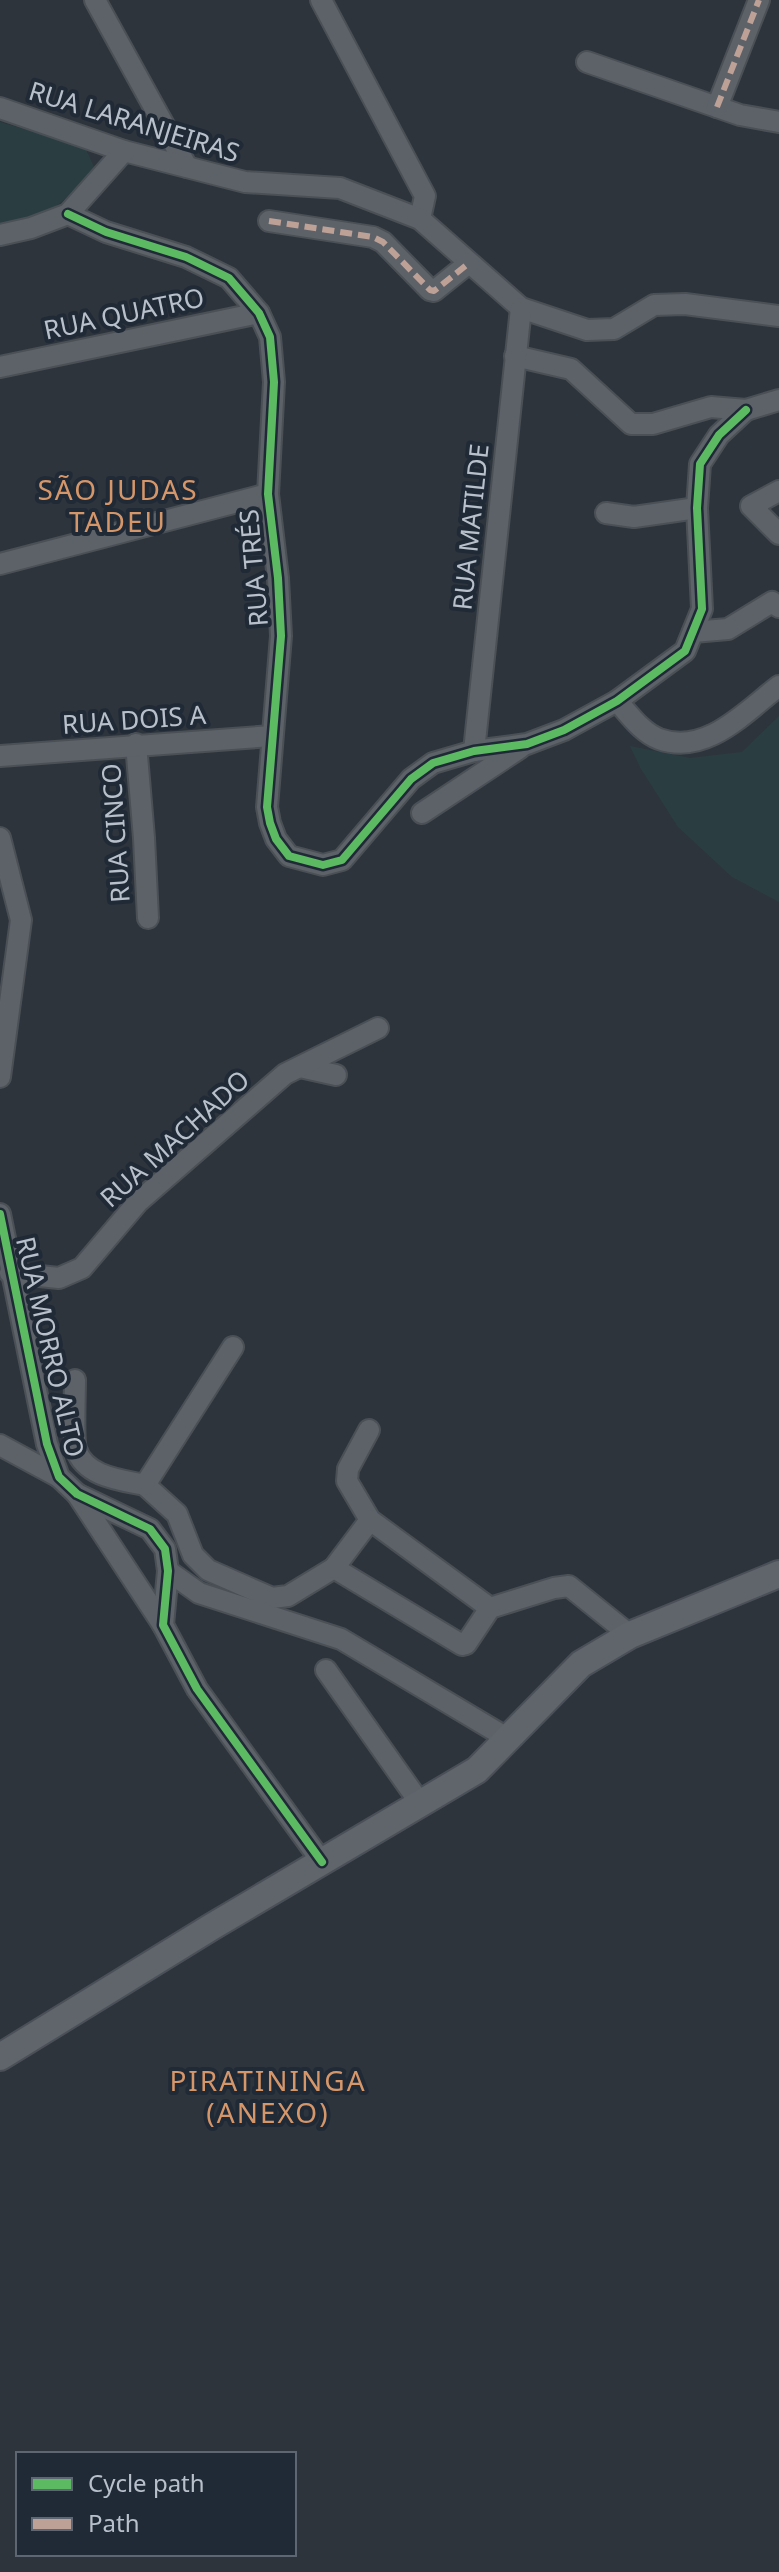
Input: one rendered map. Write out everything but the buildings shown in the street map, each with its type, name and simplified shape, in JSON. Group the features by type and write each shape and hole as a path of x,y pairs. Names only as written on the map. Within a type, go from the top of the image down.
{"main road":[{"path":"0,2057 477,1770 581,1664 630,1635 779,1574"}],"street":[{"path":"95,0 187,167"},
{"path":"321,0 425,196 414,217 383,242"},
{"path":"717,107 759,0"},
{"path":"587,62 740,115 779,122"},
{"name":"RUA LARANJEIRAS","path":"0,108 124,151 245,182 340,188 414,217 521,308 587,330 614,329 654,305 685,304 779,316"},
{"path":"0,235 31,228 68,214 124,151"},
{"name":"RUA TRÉS","path":"68,214 106,232 186,257 229,278 259,313 270,337 274,382 268,494 281,636 267,807 276,839 289,856 323,865 342,860 411,779 433,763 474,751"},
{"path":"269,221 373,237 383,242 434,291 469,263"},
{"name":"RUA MATILDE","path":"474,751 521,308"},
{"name":"RUA QUATRO","path":"0,367 259,313"},
{"path":"515,356 571,369 631,424 653,424 711,407 746,410 779,400"},
{"path":"422,813 527,744 564,730 617,701 685,651 702,609 697,508 700,464 719,435 746,410"},
{"path":"779,491 751,506 779,534"},
{"path":"0,564 268,494"},
{"path":"606,513 634,517 697,508"},
{"path":"693,632 728,629 772,602 779,607"},
{"path":"617,701 639,726 658,738 688,743 716,735 779,686"},
{"name":"RUA DOIS A","path":"0,756 272,736"},
{"name":"RUA CINCO","path":"136,744 148,918"},
{"path":"474,751 527,744"},
{"path":"0,1077 4,1007 21,920 1,843"},
{"name":"RUA MACHADO","path":"6,1263 59,1278 82,1268 138,1202 285,1074 378,1028"},
{"path":"300,1067 336,1075"},
{"name":"RUA MORRO ALTO","path":"0,1214 6,1263 47,1444 59,1477 77,1494 150,1529 165,1549 168,1571 163,1625"},
{"path":"145,1485 233,1347"},
{"path":"75,1380 76,1449 90,1468 108,1477 145,1485 177,1514 193,1555 208,1570 272,1598 288,1596 334,1568 370,1520"},
{"path":"369,1430 348,1469 347,1481 370,1520 490,1608"},
{"path":"0,1445 59,1477"},
{"path":"77,1494 163,1625 197,1689 322,1862"},
{"path":"334,1568 462,1645 466,1644 490,1608 569,1586 630,1635"},
{"path":"168,1571 199,1593 341,1639 507,1738"},
{"path":"326,1670 420,1803"}],"green space":[{"path":"0,122 85,147 94,167 73,191 42,216 0,232"},
{"path":"779,716 779,902 732,877 678,827 630,746 690,758 742,752"}],"marked path":[{"path":"717,107 759,0"},
{"path":"269,221 373,237 383,242 434,291 469,263"}],"cycle path":[{"path":"68,214 106,232 186,257 229,278 259,313 270,337 274,382 268,494 281,636 267,807 276,839 289,856 323,865 342,860 411,779 433,763 474,751 527,744 564,730 617,701 685,651 702,609 697,508 700,464 719,435 746,410"},
{"path":"0,1214 47,1444 59,1477 77,1494 150,1529 165,1549 168,1571 163,1625 197,1689 322,1862"}],"district":[{"name":"SÃO JUDAS TADEU","path":"118,506"},
{"name":"PIRATININGA (ANEXO)","path":"268,2097"}]}
